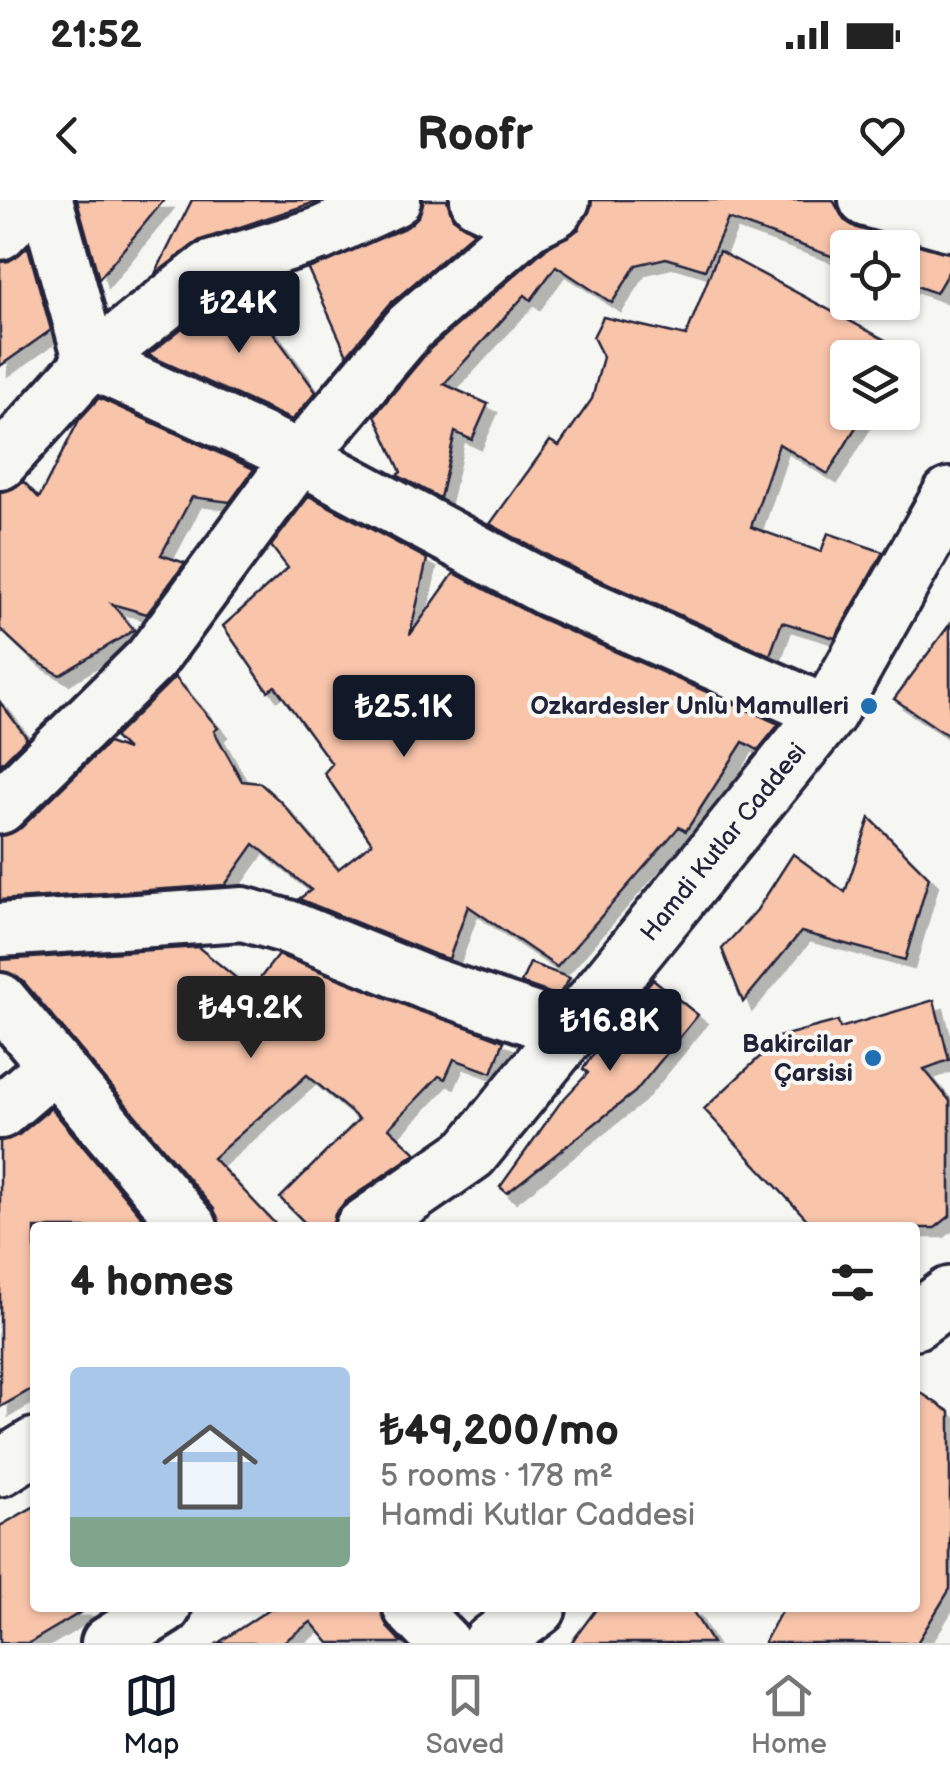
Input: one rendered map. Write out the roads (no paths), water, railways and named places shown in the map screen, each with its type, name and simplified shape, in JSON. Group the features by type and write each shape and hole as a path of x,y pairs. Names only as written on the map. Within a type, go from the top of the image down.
{"street":[{"path":"0,232 32,200"},
{"path":"46,200 68,266 90,362"},
{"path":"0,462 90,362 210,268 320,234 394,200"},
{"path":"478,200 546,212"},
{"path":"866,200 950,224"},
{"path":"0,807 151,659 300,457 410,327 546,212"},
{"path":"90,362 300,457 549,590 828,713"},
{"name":"Hamdi Kutlar Caddesi","path":"372,1222 471,1152 828,713 950,496"},
{"path":"0,930 243,914 288,926 426,983 571,1032"},
{"path":"0,1000 186,1222"},
{"path":"0,1112 54,1066"},
{"path":"920,1317 950,1294"},
{"path":"0,1468 30,1449"},
{"path":"108,1643 158,1612"},
{"path":"414,1612 444,1643"},
{"path":"491,1643 533,1612"}],"place":[{"name":"Ozkardesler Unlu Mamulleri","path":"869,706"},
{"name":"Bakircilar Çarsisi","path":"873,1058"}]}
